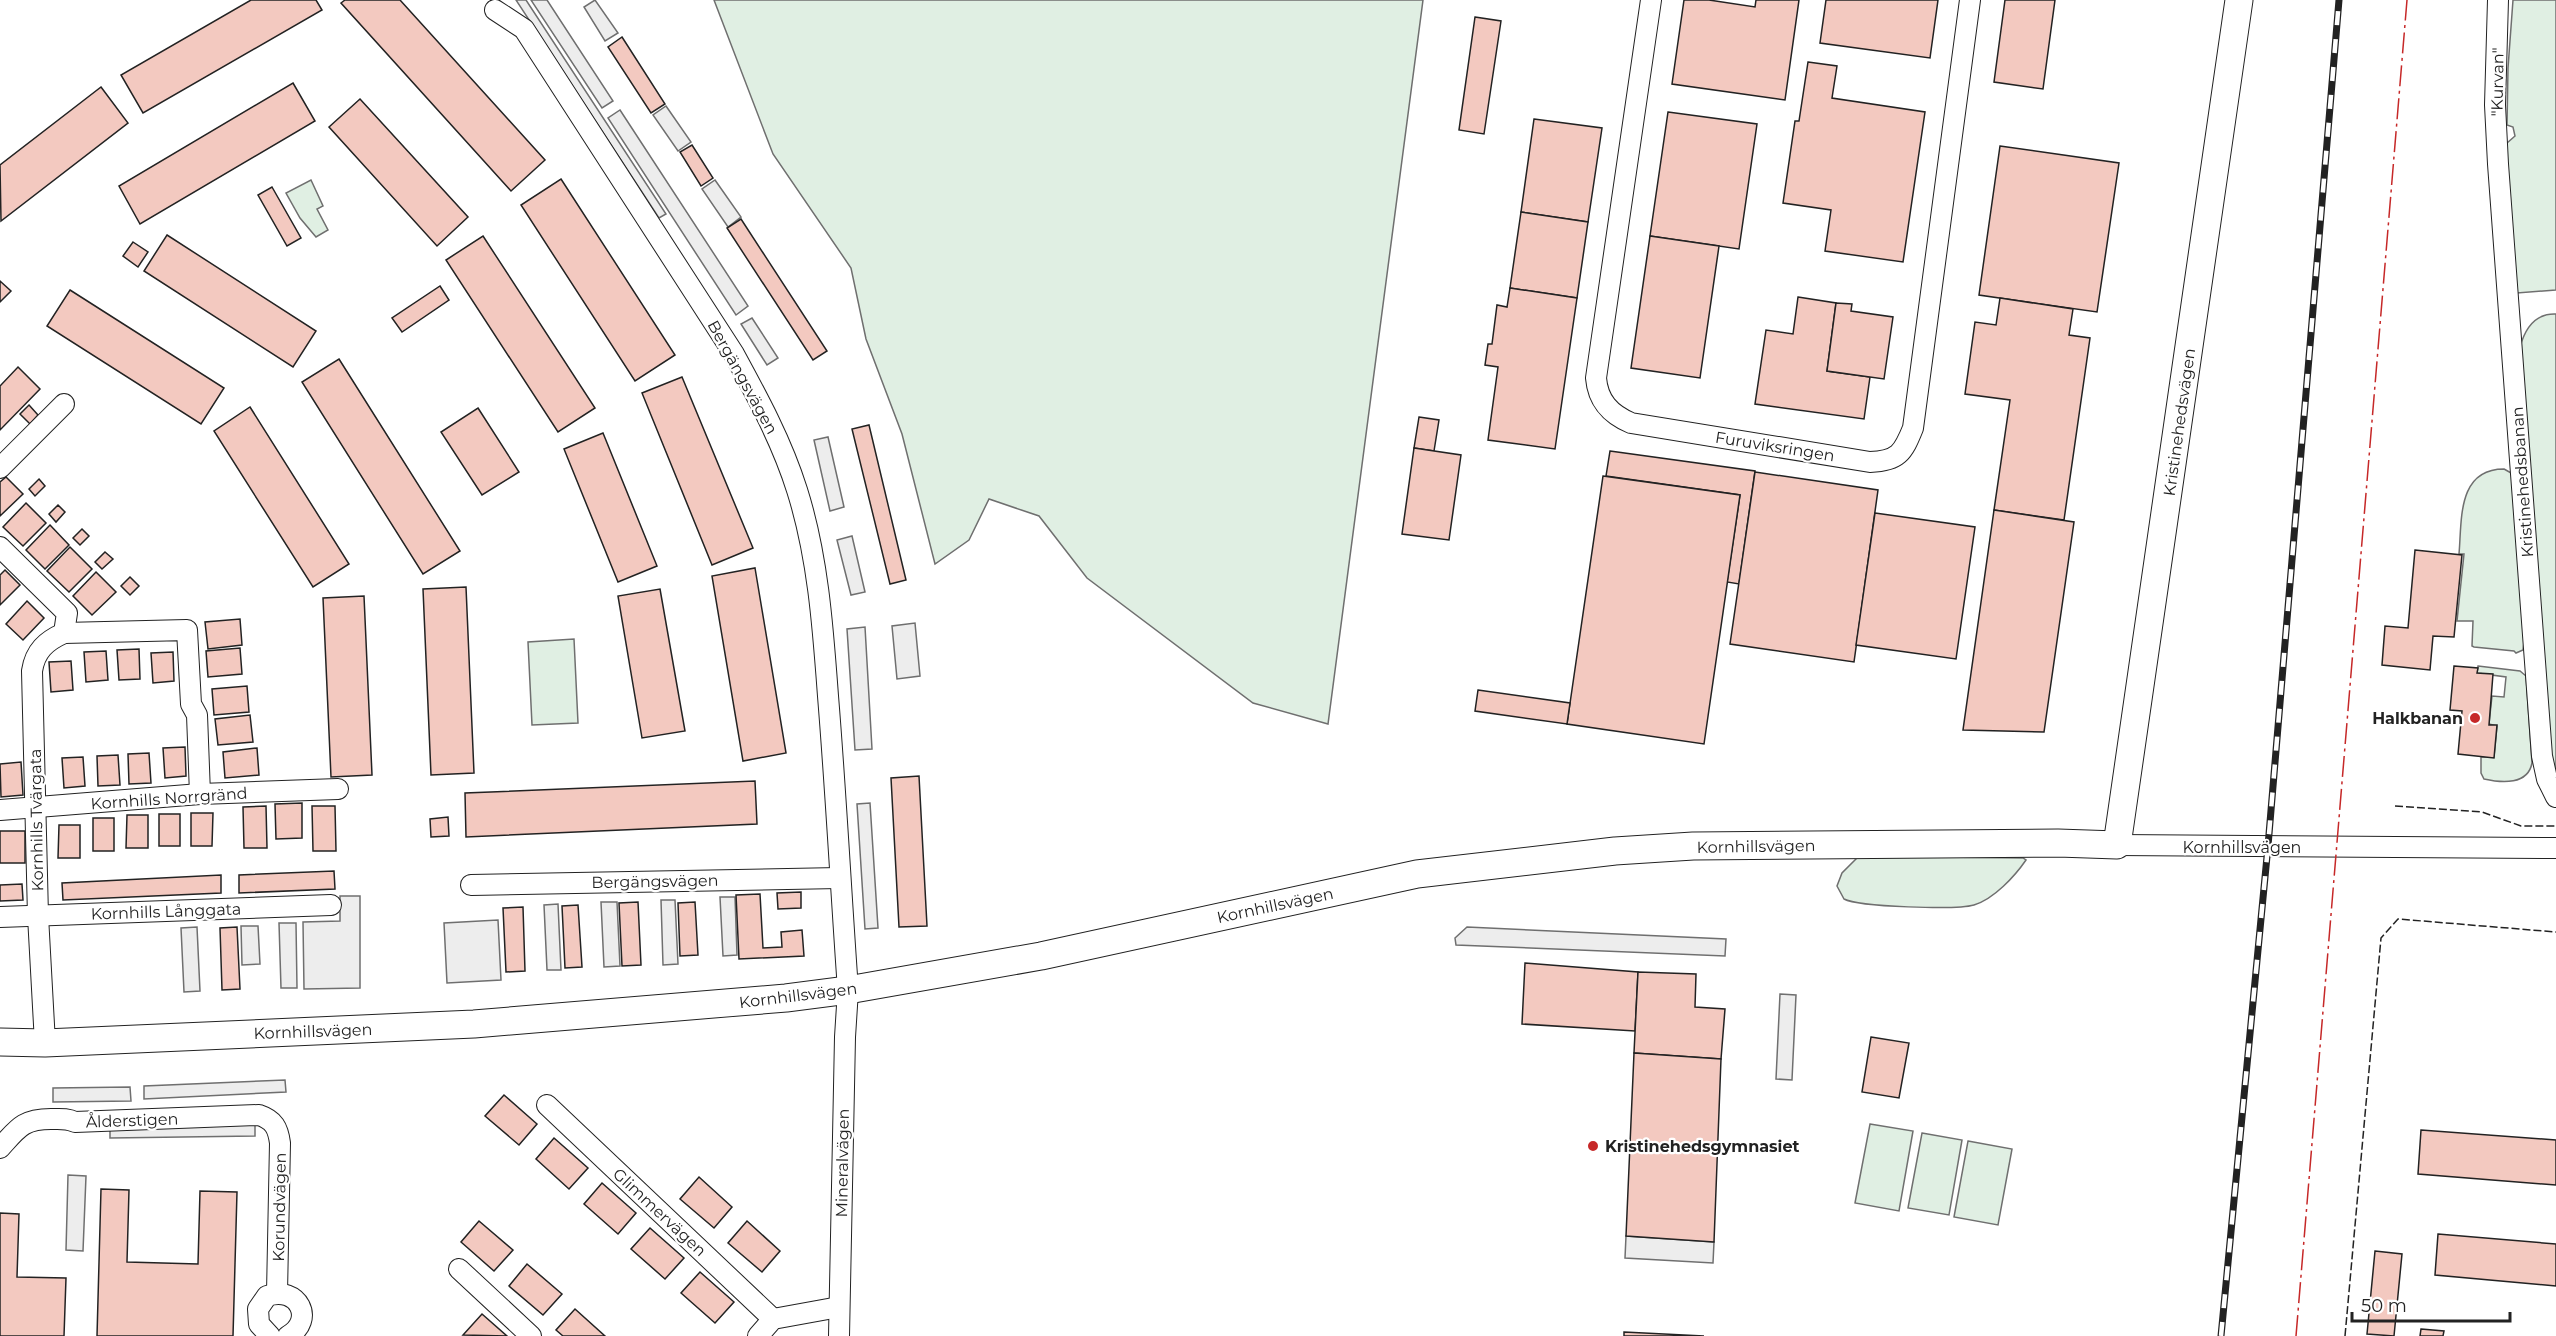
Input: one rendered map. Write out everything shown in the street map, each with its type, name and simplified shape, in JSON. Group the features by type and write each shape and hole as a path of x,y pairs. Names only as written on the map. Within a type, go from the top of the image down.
{"street":[{"name":"Furuviksringen","path":"1651,0 1596,378 1600,397 1613,413 1631,423 1870,462 1892,459 1900,454 1912,428 1970,0"},
{"name":"Kristinehedsvägen","path":"2117,844 2240,0"},
{"name":"\"Kurvan\"","path":"2498,0 2495,105 2498,164"},
{"name":"Bergängsvägen","path":"495,10 524,29 734,354 782,448 809,533 823,633 848,990"},
{"name":"Kristinehedsbanan","path":"2498,164 2542,756 2547,779 2556,797"},
{"path":"0,468 64,404"},
{"path":"0,547 67,613 64,633 187,630 191,704 197,715 200,794"},
{"name":"Kornhills Tvärgata","path":"45,1042 38,916 38,809 32,671 34,660 40,650 52,638 64,633"},
{"name":"Kornhills Norrgränd","path":"0,810 38,809 200,794 338,789"},
{"name":"Kornhillsvägen","path":"0,1042 474,1024 786,998 848,990 1041,956 1417,874 1615,851 1693,846 2058,843 2556,848"},
{"name":"Bergängsvägen","path":"471,885 839,878"},
{"name":"Kornhills Långgata","path":"0,917 331,905"},
{"name":"Mineralvägen","path":"838,1336 848,990"},
{"name":"Glimmervägen","path":"546,1105 773,1319"},
{"name":"Ålderstigen","path":"0,1148 22,1124 36,1119 68,1119 75,1122 259,1115 274,1123"},
{"name":"Korundvägen","path":"274,1123 278,1129 280,1143 277,1293"},
{"path":"459,1269 531,1336"},
{"path":"270,1336 259,1324 258,1309 267,1296 277,1293 290,1295 296,1299 302,1312 299,1327 288,1336"},
{"path":"758,1336 773,1319 839,1307"}],"green space":[{"path":"714,0 1423,0 1328,724 1253,703 1087,578 1039,516 989,499 969,540 935,564 902,434 866,339 851,268 773,154"},
{"path":"2513,0 2556,0 2556,290 2517,293 2507,175 2507,143 2515,136 2513,127 2507,125"},
{"path":"311,180 323,206 317,209 328,230 316,237 300,218 286,193"},
{"path":"2556,314 2556,774 2552,764 2520,347 2532,323 2542,316"},
{"path":"2504,469 2513,474 2524,642 2523,650 2516,653 2472,646 2473,621 2457,621 2464,554 2459,554 2465,499 2470,487 2478,478 2489,471"},
{"path":"574,639 578,723 532,725 528,642"},
{"path":"2478,666 2520,671 2526,676 2532,763 2530,770 2520,779 2506,781 2484,779 2481,773 2481,757 2494,757 2497,726 2489,724 2492,696 2504,697 2506,677 2477,673"},
{"path":"1859,856 2023,858 2026,860 2003,886 1989,898 1974,905 1964,907 1887,906 1844,899 1837,886 1842,873"},
{"path":"1870,1124 1913,1131 1899,1211 1855,1203"},
{"path":"1922,1133 1962,1140 1949,1215 1908,1208"},
{"path":"1968,1141 2012,1149 1998,1225 1954,1217"}],"shaded area":[{"path":"516,0 526,0 666,214 659,218"},
{"path":"531,0 547,0 613,101 602,108"},
{"path":"595,0 618,33 605,41 584,7"},
{"path":"666,106 691,142 678,151 653,115"},
{"path":"620,110 748,306 736,315 608,118"},
{"path":"715,180 741,217 728,227 702,189"},
{"path":"752,318 778,358 767,365 741,324"},
{"path":"828,437 844,507 830,511 814,440"},
{"path":"852,536 865,592 851,595 837,540"},
{"path":"915,623 920,676 897,679 892,626"},
{"path":"865,627 872,749 855,750 847,629"},
{"path":"870,803 878,928 865,929 857,804"},
{"path":"340,896 360,896 360,988 304,989 303,922 340,921"},
{"path":"720,897 735,897 737,955 723,956"},
{"path":"661,900 675,900 678,964 663,965"},
{"path":"601,902 617,902 620,966 604,967"},
{"path":"558,904 561,970 547,970 544,905"},
{"path":"498,920 501,980 447,983 444,923"},
{"path":"279,923 296,923 297,988 281,988"},
{"path":"241,926 258,926 260,964 242,965"},
{"path":"197,927 200,991 184,992 181,928"},
{"path":"1467,927 1726,939 1725,956 1456,945 1455,938"},
{"path":"1780,994 1796,995 1792,1080 1776,1079"},
{"path":"285,1080 286,1092 144,1099 144,1086"},
{"path":"130,1087 131,1101 53,1102 53,1088"},
{"path":"255,1121 255,1136 110,1138 110,1123"},
{"path":"68,1175 86,1176 83,1251 66,1250"},
{"path":"1626,1236 1714,1242 1713,1263 1625,1258"}],"building":[{"path":"251,0 316,0 322,10 143,113 121,75"},
{"path":"345,0 400,0 545,160 511,191 341,3"},
{"path":"1684,0 1709,0 1755,7 1756,0 1799,0 1785,100 1672,84"},
{"path":"1826,0 1938,0 1930,58 1820,43"},
{"path":"2005,0 2055,0 2043,89 1994,82"},
{"path":"1475,17 1501,21 1484,134 1459,130"},
{"path":"622,37 665,104 651,113 608,47"},
{"path":"1808,62 1837,66 1832,98 1925,112 1903,262 1825,251 1831,210 1783,203 1795,121 1799,121"},
{"path":"293,83 315,121 140,224 119,186"},
{"path":"101,87 128,123 1,221 0,165"},
{"path":"360,99 468,217 437,246 329,127"},
{"path":"1668,112 1757,124 1739,249 1650,236"},
{"path":"1534,119 1602,128 1588,222 1521,212"},
{"path":"692,145 713,178 701,186 680,152"},
{"path":"2000,146 2119,163 2097,312 1979,295"},
{"path":"561,179 675,355 635,381 521,205"},
{"path":"272,187 301,238 287,246 258,195"},
{"path":"1521,212 1588,222 1577,298 1510,288"},
{"path":"741,219 827,351 813,360 727,228"},
{"path":"167,235 316,331 293,367 144,271"},
{"path":"483,236 595,408 558,432 446,260"},
{"path":"1650,236 1719,246 1700,378 1631,368"},
{"path":"133,242 148,252 138,267 123,256"},
{"path":"0,281 11,291 0,302"},
{"path":"440,286 449,300 402,332 392,318"},
{"path":"1510,288 1577,298 1555,449 1488,440 1498,367 1485,365 1488,344 1492,344 1497,305 1507,307"},
{"path":"70,290 224,388 201,424 47,326"},
{"path":"1798,297 1836,303 1827,371 1870,377 1864,419 1755,404 1766,330 1793,334"},
{"path":"2000,298 2073,309 2069,335 2090,338 2064,520 1994,510 2010,400 1965,394 1975,322 1996,325"},
{"path":"1836,303 1852,304 1851,311 1893,317 1884,379 1827,371"},
{"path":"339,359 460,551 423,574 302,382"},
{"path":"18,367 40,389 0,430 0,386"},
{"path":"682,377 753,548 712,565 642,393"},
{"path":"29,405 38,415 30,424 20,414"},
{"path":"250,407 349,564 313,587 214,431"},
{"path":"478,408 519,472 482,495 441,432"},
{"path":"1419,417 1439,420 1434,451 1414,448"},
{"path":"869,425 906,580 890,584 852,429"},
{"path":"603,433 657,566 618,582 564,449"},
{"path":"1414,448 1461,455 1449,540 1402,534"},
{"path":"1610,451 1755,471 1739,584 1727,582 1740,495 1606,476"},
{"path":"1755,472 1878,490 1854,662 1730,644"},
{"path":"1603,476 1740,495 1704,744 1567,724"},
{"path":"6,477 23,494 0,516 0,482"},
{"path":"39,479 45,486 35,496 29,489"},
{"path":"26,503 46,523 23,546 3,527"},
{"path":"58,505 65,512 56,522 49,514"},
{"path":"1994,510 2074,522 2044,732 1963,730"},
{"path":"1875,513 1975,527 1956,659 1856,645"},
{"path":"50,525 69,545 45,569 26,550"},
{"path":"82,529 89,536 80,545 73,538"},
{"path":"70,547 92,569 69,592 47,571"},
{"path":"2415,550 2462,555 2454,637 2433,636 2430,670 2382,665 2385,626 2408,628"},
{"path":"105,552 113,559 102,569 95,562"},
{"path":"755,568 786,753 743,761 712,576"},
{"path":"5,570 20,585 0,605 0,575"},
{"path":"96,572 116,592 92,615 73,596"},
{"path":"130,577 139,586 130,595 121,586"},
{"path":"466,587 474,773 431,775 423,589"},
{"path":"660,589 685,731 642,738 618,596"},
{"path":"364,596 372,775 331,777 323,598"},
{"path":"27,601 44,618 23,640 6,624"},
{"path":"240,619 242,645 208,649 205,622"},
{"path":"240,648 242,674 208,677 206,651"},
{"path":"139,649 140,679 119,680 117,650"},
{"path":"106,651 108,680 86,682 84,652"},
{"path":"173,652 174,681 153,683 151,653"},
{"path":"71,661 73,690 51,692 49,662"},
{"name":"Halkbanan","path":"2454,666 2478,668 2477,673 2493,674 2489,725 2497,725 2494,758 2458,754 2462,711 2450,710"},
{"path":"247,686 249,712 214,715 212,689"},
{"path":"1478,690 1570,703 1567,724 1475,711"},
{"path":"250,715 253,742 218,745 215,719"},
{"path":"185,747 186,776 165,778 163,748"},
{"path":"257,748 259,775 225,778 223,752"},
{"path":"149,753 151,783 129,784 128,754"},
{"path":"118,755 120,785 98,786 97,756"},
{"path":"83,757 85,786 64,788 62,758"},
{"path":"21,762 23,795 1,797 0,764"},
{"path":"919,776 927,926 899,927 891,778"},
{"path":"755,781 757,824 466,837 465,793"},
{"path":"302,803 302,838 276,839 275,804"},
{"path":"266,806 267,848 244,848 243,807"},
{"path":"312,806 335,806 336,851 313,851"},
{"path":"191,813 213,813 212,846 191,846"},
{"path":"159,814 180,814 180,846 159,846"},
{"path":"127,815 148,815 148,848 126,848"},
{"path":"448,817 449,836 431,837 430,819"},
{"path":"93,818 114,818 114,851 93,851"},
{"path":"59,825 80,825 80,858 58,858"},
{"path":"0,831 25,831 25,863 0,863"},
{"path":"334,871 335,889 239,893 239,875"},
{"path":"221,875 221,893 63,900 62,883"},
{"path":"22,884 23,900 0,901 0,885"},
{"path":"801,892 801,908 778,909 777,893"},
{"path":"760,894 763,948 782,947 781,932 802,930 804,956 739,959 736,895"},
{"path":"638,902 641,965 622,966 619,903"},
{"path":"695,902 698,955 680,956 678,903"},
{"path":"578,905 582,967 565,968 562,906"},
{"path":"523,907 525,971 506,972 503,908"},
{"path":"237,927 240,989 222,990 220,928"},
{"path":"1525,963 1638,972 1635,1031 1522,1024"},
{"path":"1638,972 1696,974 1695,1007 1725,1009 1721,1059 1634,1053"},
{"path":"1871,1037 1909,1043 1899,1098 1862,1092"},
{"path":"1634,1053 1721,1059 1714,1242 1626,1236"},
{"path":"504,1095 537,1124 519,1145 485,1116"},
{"path":"2421,1130 2556,1140 2556,1185 2418,1174"},
{"path":"554,1138 588,1168 569,1189 536,1159"},
{"path":"699,1177 732,1207 714,1228 680,1199"},
{"path":"602,1183 636,1213 618,1234 584,1204"},
{"path":"101,1189 129,1190 127,1262 198,1264 200,1191 237,1192 233,1336 97,1336"},
{"path":"0,1213 19,1214 17,1277 66,1278 64,1336 0,1336"},
{"path":"479,1221 513,1250 494,1271 461,1242"},
{"path":"747,1221 780,1251 762,1272 728,1243"},
{"path":"650,1228 684,1258 665,1279 631,1249"},
{"path":"2438,1234 2556,1244 2556,1286 2435,1275"},
{"path":"2375,1251 2402,1254 2394,1336 2367,1334"},
{"path":"527,1264 562,1294 543,1315 509,1286"},
{"path":"700,1272 734,1302 715,1323 681,1293"},
{"path":"575,1309 605,1336 563,1336 556,1330"},
{"path":"482,1314 507,1336 463,1335"},
{"path":"2421,1329 2444,1331 2443,1336 2420,1336"},
{"path":"1624,1332 1704,1336 1624,1336"}],"railway":[{"path":"2221,1336 2268,846 2339,0"}],"fence":[{"path":"2395,806 2482,812 2521,826 2556,826"},
{"path":"2345,1336 2381,938 2398,919 2556,932"}],"power":[{"path":"2296,1336 2407,0"}],"place":[{"name":"Halkbanan","path":"2475,718"},
{"name":"Kristinehedsgymnasiet","path":"1593,1146"}]}
